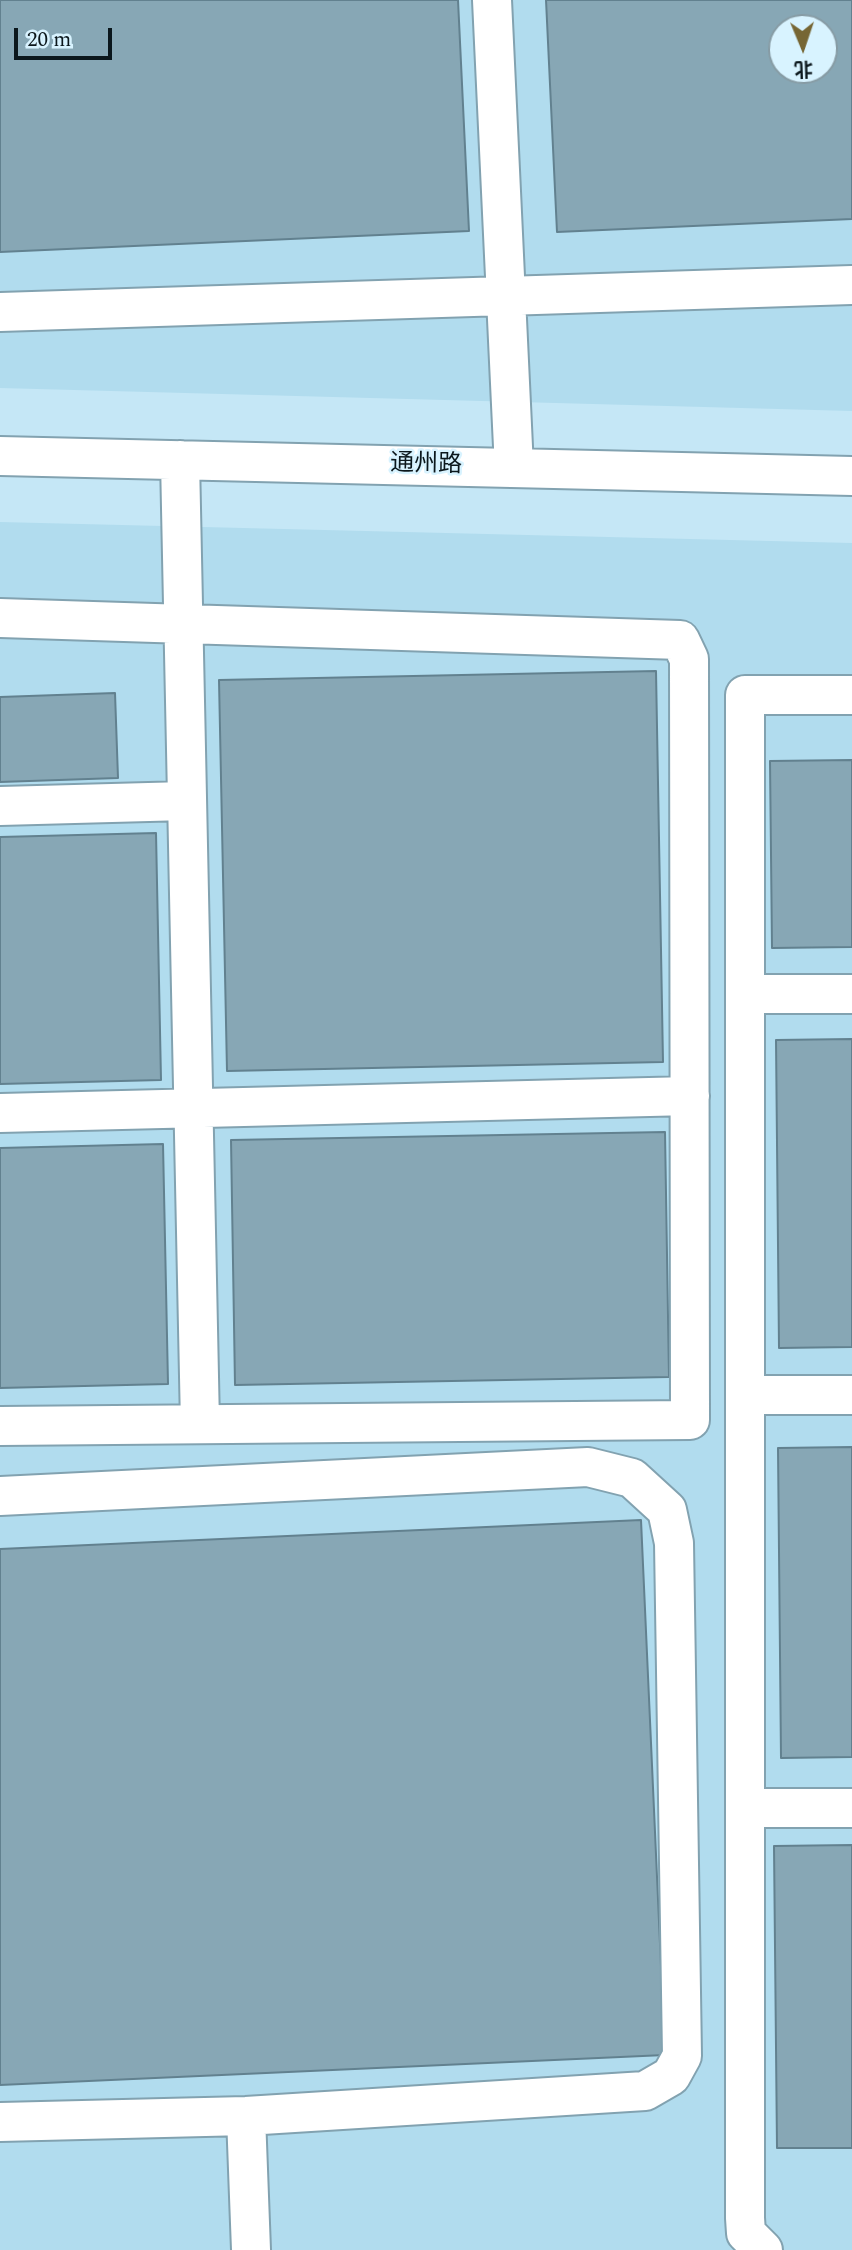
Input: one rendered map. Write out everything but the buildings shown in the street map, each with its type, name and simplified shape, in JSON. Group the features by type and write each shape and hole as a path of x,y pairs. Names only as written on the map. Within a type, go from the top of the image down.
{"street":[{"path":"492,0 514,468"},
{"path":"0,312 852,285"},
{"name":"通州路","path":"0,456 852,476"},
{"path":"180,460 181,623 200,1424"},
{"path":"0,618 680,640 689,659 690,1096 690,1420 0,1426"},
{"path":"763,2250 746,2233 745,2218 745,695 852,695"},
{"path":"0,806 186,801"},
{"path":"745,994 852,994"},
{"path":"0,1113 690,1096"},
{"path":"745,1395 852,1395"},
{"path":"0,1496 587,1467 632,1478 667,1510 674,1543 682,2042 682,2056 671,2076 645,2091 246,2116 0,2122"},
{"path":"745,1808 852,1808"},
{"path":"246,2116 251,2250"}],"shaded area":[{"path":"0,0 852,0 852,411 0,388"},
{"path":"0,522 852,543 852,2250 0,2250"}]}
